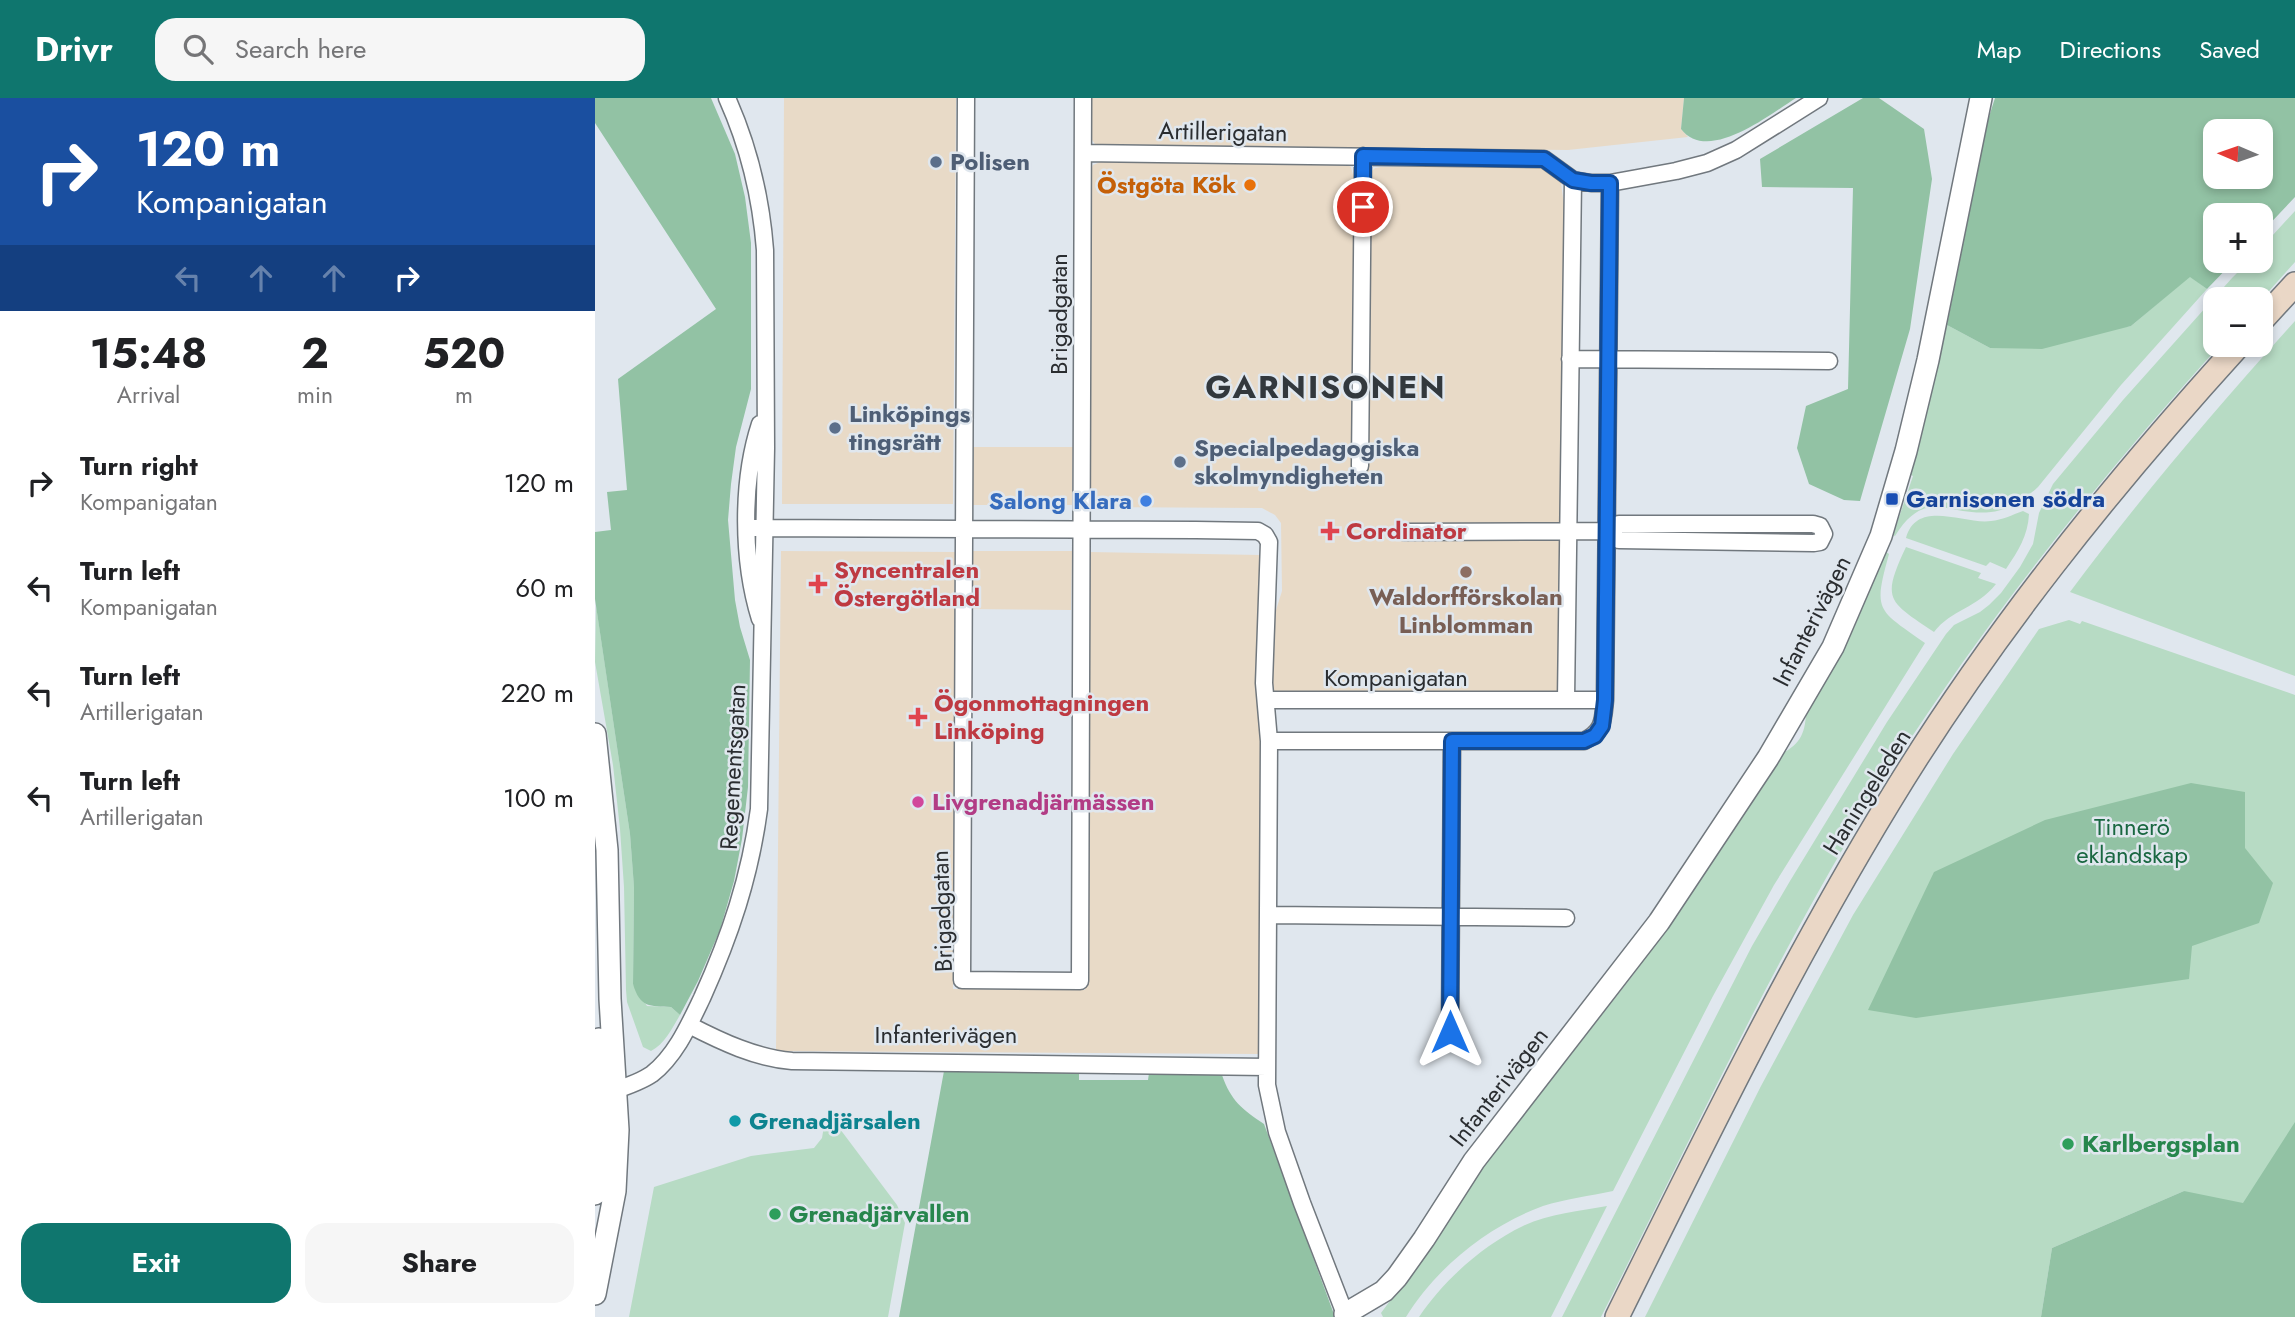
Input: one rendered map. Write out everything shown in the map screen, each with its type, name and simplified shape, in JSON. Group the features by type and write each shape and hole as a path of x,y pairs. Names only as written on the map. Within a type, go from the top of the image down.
{"main road":[{"path":"2273,308 2295,284"},
{"name":"Haningeleden","path":"1617,1317 1807,943 1890,800 1970,678 2055,561 2124,475 2228,357"}],"street":[{"name":"Regementsgatan","path":"603,1094 650,1075 673,1052 689,1026 725,945 750,868 759,809 762,628 748,569 755,528 751,465 757,433 765,411 765,250 756,183 747,150 727,98"},
{"name":"Brigadgatan","path":"966,98 962,980 1080,981 1083,98"},
{"path":"1566,700 1573,180 1610,183 1707,163 1737,150 1819,98"},
{"name":"Infanterivägen","path":"689,1026 757,1055 792,1061 1267,1067 1269,1101 1277,1132 1345,1316 1384,1291 1424,1239 1474,1161 1651,933 1768,758 1833,647 1881,536 1906,451 1928,360 1981,98"},
{"name":"Artillerigatan","path":"1083,153 1544,159 1573,180"},
{"path":"1360,467 1363,156"},
{"path":"1269,741 1584,741 1595,736 1602,726 1605,700 1610,183"},
{"path":"1570,359 1829,361"},
{"path":"1404,532 1607,531 1619,524 1813,524 1820,526 1824,534 1821,542 1814,543 1659,541 1619,540 1607,531"},
{"path":"1659,541 1660,524"},
{"path":"755,528 1258,531 1265,535 1269,542 1264,682 1269,741 1267,1067"},
{"name":"Kompanigatan","path":"1267,700 1605,700"},
{"path":"595,734 607,850 610,999 595,1194"},
{"path":"1450,1032 1452,741"},
{"path":"595,841 598,868 603,1094 618,1130 615,1191 595,1294"},
{"path":"1268,915 1566,918"}],"shaded area":[{"path":"784,98 956,98 953,504 782,504"},
{"path":"1092,98 1684,98 1681,129 1688,137 1568,150 1102,146 1092,140"},
{"path":"1103,161 1346,164 1351,167 1354,179 1351,455 1365,455 1372,171 1381,167 1537,167 1557,177 1561,183 1565,213 1560,694 1271,691 1272,623 1282,591 1281,523 1275,515 1262,508 1088,507 1091,170 1093,165"},
{"path":"972,447 1073,447 1072,505 972,505"},
{"path":"781,551 955,552 953,989 1085,990 1089,552 1261,555 1261,605 1257,626 1257,683 1261,700 1259,1054 776,1051"},
{"path":"971,551 1072,551 1071,610 970,609"}],"green space":[{"path":"595,98 711,98 735,154 745,197 751,243 751,389 736,447 728,520 735,600 750,660 748,787 734,881 720,930 680,1015 671,1007 652,1006 643,1002 633,984 634,887 630,834 595,599 595,532 611,530 607,492 627,490 618,379 716,309 595,123"},
{"path":"1684,98 1796,98 1739,133 1707,141 1693,138 1681,129"},
{"path":"1863,98 1879,98 1924,129 1932,179 1910,329 1860,501 1844,500 1809,484 1797,448 1806,406 1848,389 1853,188 1762,187 1760,159"},
{"path":"1995,98 2295,98 2295,197 2273,220 2273,203 2203,203 2203,273 2222,273 2209,287 2204,287 2190,277 2131,326 2042,349 1990,348 1947,325 1987,123"},
{"path":"2295,211 2295,262 2273,287 2224,287 2237,273 2273,273 2273,235"},
{"path":"2190,276 2204,287 2203,293 2121,385 2038,487 2022,500 1991,512 1928,508 1917,512 1895,536 1893,535 1913,476 1907,473 1947,325 1990,348 2131,326"},
{"path":"2203,310 2203,357 2209,357 2086,500 2002,608 1923,720 1847,842 1773,976 1601,1317 1562,1317 1752,946 1887,722 1946,634 1954,625 1980,612 2001,593 2033,544 2039,513 2053,484"},
{"path":"2295,321 2295,676 2070,592 2179,454 2236,387 2263,357 2273,357 2273,346"},
{"path":"2023,511 2029,514 2027,529 2006,569 1990,562 1986,566 1906,538 1912,526 1920,519 1931,516 1991,521"},
{"path":"1906,547 1981,573 1978,578 1996,584 1980,599 1948,618 1934,632 1907,613 1893,598 1893,578"},
{"path":"1885,551 1889,554 1881,588 1883,608 1897,623 1925,643 1774,885 1713,996 1613,1191 1569,1199 1523,1214 1465,1250 1433,1281 1406,1317 1383,1317 1381,1313 1434,1241 1466,1189 1633,975 1691,893 1781,754 1798,741 1805,724 1806,709 1854,628"},
{"path":"596,605 630,834 634,886 633,984 647,1006 671,1007 680,1015 664,1040 651,1051 643,1047 627,1002 620,829 613,765 595,662"},
{"name":"Tinnerö eklandskap","path":"2069,620 2080,624 2082,621 2295,695 2295,1317 2184,1191 2052,1248 2041,1317 1645,1317 1761,1086 1853,915 1953,754 2039,629"},
{"name":"Tinnerö eklandskap","path":"2191,783 2245,792 2245,848 2273,883 2259,923 2192,946 2189,979 1916,1018 1868,1010 1934,872 2045,820"},
{"path":"944,1071 1079,1072 1079,1080 1148,1080 1149,1073 1222,1075 1238,1104 1264,1124 1335,1317 899,1317"},
{"path":"2295,1122 2295,1317 2041,1317 2052,1248 2184,1191 2243,1203"},
{"name":"Grenadjärvallen","path":"824,1126 840,1129 897,1205 905,1223 888,1317 629,1317 654,1187 751,1156 814,1148 822,1138"},
{"path":"1607,1206 1551,1317 1419,1317 1452,1277 1479,1253 1508,1234 1523,1226 1564,1213"}],"place":[{"name":"Polisen","path":"936,162"},
{"name":"Östgöta Kök","path":"1250,185"},
{"name":"Linköpings tingsrätt","path":"835,428"},
{"name":"Specialpedagogiska skolmyndigheten","path":"1180,462"},
{"name":"Garnisonen södra","path":"1892,499"},
{"name":"Salong Klara","path":"1146,501"},
{"name":"Cordinator","path":"1330,531"},
{"name":"Waldorfförskolan Linblomman","path":"1466,572"},
{"name":"Syncentralen Östergötland","path":"818,584"},
{"name":"Ögonmottagningen Linköping","path":"918,717"},
{"name":"Livgrenadjärmässen","path":"918,802"},
{"name":"Grenadjärsalen","path":"735,1121"},
{"name":"Karlbergsplan","path":"2068,1144"},
{"name":"Grenadjärvallen","path":"775,1214"}],"district":[{"name":"GARNISONEN","path":"1326,387"}],"route":[{"path":"1363,207 1363,156 1544,159 1573,180 1610,183 1605,700 1602,726 1595,736 1584,741 1452,741 1450,1032"}]}
